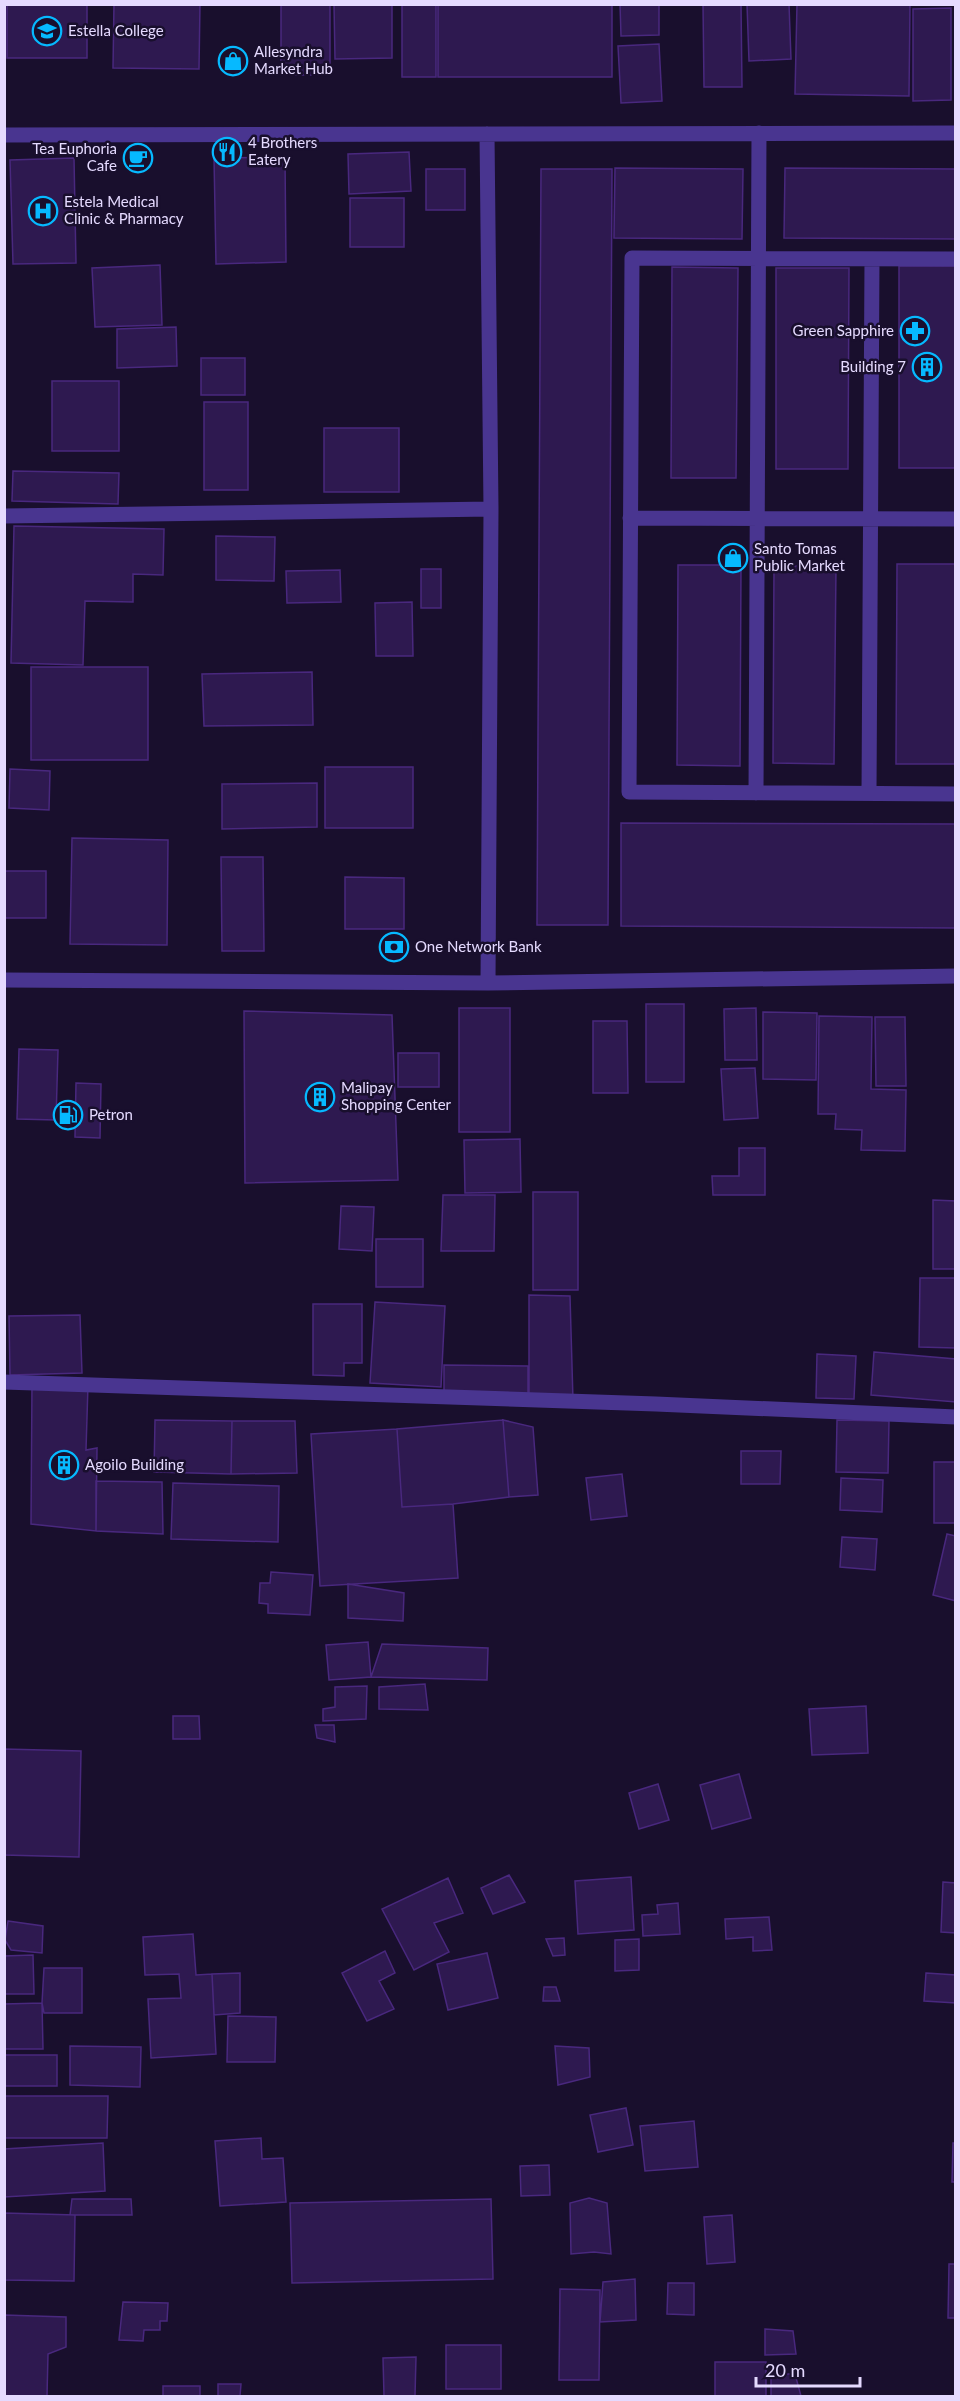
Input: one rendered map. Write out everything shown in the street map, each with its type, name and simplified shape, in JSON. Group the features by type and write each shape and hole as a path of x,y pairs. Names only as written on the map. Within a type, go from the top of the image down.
{"street":[{"path":"756,793 759,133"},
{"path":"4,135 956,133"},
{"path":"487,134 491,509 488,983"},
{"path":"956,259 632,258 629,792 956,794"},
{"path":"869,793 872,259"},
{"path":"4,516 491,509"},
{"path":"630,518 956,519"},
{"path":"4,980 488,983 956,976"},
{"path":"4,1382 644,1403 956,1417"}],"building":[{"name":"Estella College","path":"7,4 87,4 87,58 7,58"},
{"path":"114,4 200,4 199,69 113,68"},
{"path":"281,4 330,4 330,75 281,75"},
{"path":"334,4 392,4 392,58 335,59"},
{"path":"402,4 436,4 436,77 402,77"},
{"path":"438,4 612,4 612,77 438,77"},
{"path":"620,4 659,4 659,35 621,36"},
{"path":"703,4 741,4 742,87 704,87"},
{"path":"747,4 789,4 791,59 749,61"},
{"path":"797,4 910,4 909,96 795,94"},
{"path":"951,8 951,100 913,101 913,9"},
{"path":"659,44 662,101 621,103 618,46"},
{"path":"409,152 411,191 349,194 348,154"},
{"path":"285,157 286,262 216,264 214,158"},
{"name":"Estela Medical Clinic & Pharmacy","path":"74,158 76,263 13,264 10,160"},
{"path":"615,168 743,169 742,239 614,238"},
{"path":"785,168 956,169 956,239 784,238"},
{"path":"426,169 465,169 465,210 426,210"},
{"path":"541,169 612,169 608,925 537,925"},
{"path":"350,198 404,198 404,247 350,247"},
{"path":"160,265 162,325 95,327 92,268"},
{"name":"Building 7","path":"899,266 956,266 956,468 899,468"},
{"path":"672,267 738,268 736,478 671,478"},
{"path":"776,268 849,268 848,469 776,469"},
{"path":"176,327 177,366 117,368 117,329"},
{"path":"201,358 245,358 245,395 201,395"},
{"path":"52,381 119,381 119,451 52,451"},
{"path":"204,402 248,402 248,490 204,490"},
{"path":"324,428 399,428 399,492 324,492"},
{"path":"13,471 119,473 118,504 12,501"},
{"path":"14,526 164,529 163,575 133,574 133,602 85,601 83,665 11,663"},
{"path":"216,536 275,537 274,581 216,580"},
{"path":"897,564 956,564 956,764 896,764"},
{"path":"678,565 741,565 740,766 677,765"},
{"path":"774,566 836,566 834,764 773,763"},
{"path":"421,569 441,569 441,608 421,608"},
{"path":"340,570 341,602 287,603 286,571"},
{"path":"412,602 413,656 376,656 375,603"},
{"path":"31,667 148,667 148,760 31,760"},
{"path":"312,672 313,725 204,726 202,674"},
{"path":"325,767 413,767 413,828 325,828"},
{"path":"10,769 50,771 49,810 9,808"},
{"path":"317,783 317,827 222,829 222,784"},
{"path":"621,823 956,824 956,928 621,926"},
{"path":"72,838 168,840 167,945 70,944"},
{"path":"221,857 263,857 264,951 222,951"},
{"path":"4,871 46,871 46,918 4,918"},
{"path":"345,877 404,878 404,929 345,929"},
{"path":"646,1004 684,1004 684,1082 646,1082"},
{"path":"459,1008 510,1008 510,1132 459,1132"},
{"path":"756,1008 757,1060 725,1060 724,1009"},
{"name":"Malipay Shopping Center","path":"244,1011 392,1015 398,1180 245,1183"},
{"path":"763,1012 817,1013 816,1080 763,1079"},
{"path":"819,1016 872,1017 871,1089 906,1090 905,1151 861,1150 862,1130 835,1129 836,1114 818,1114"},
{"path":"875,1017 905,1017 906,1086 876,1086"},
{"path":"593,1021 627,1021 628,1093 593,1093"},
{"path":"19,1049 58,1050 56,1120 17,1119"},
{"path":"398,1053 439,1053 439,1087 398,1087"},
{"path":"755,1068 758,1118 724,1120 721,1069"},
{"path":"76,1083 101,1084 100,1138 75,1137"},
{"path":"520,1139 521,1192 465,1193 464,1140"},
{"path":"739,1148 765,1148 765,1195 713,1195 712,1176 739,1176"},
{"path":"533,1192 578,1192 578,1290 533,1290"},
{"path":"443,1195 495,1195 494,1251 441,1251"},
{"path":"933,1200 956,1201 956,1269 933,1269"},
{"path":"341,1206 374,1207 372,1251 339,1249"},
{"path":"376,1239 423,1239 423,1287 376,1287"},
{"path":"920,1278 956,1278 956,1348 919,1347"},
{"path":"529,1295 570,1296 573,1400 529,1399"},
{"path":"375,1302 445,1306 441,1387 370,1383"},
{"path":"313,1304 362,1304 362,1363 344,1363 344,1376 313,1375"},
{"path":"80,1315 82,1373 10,1375 9,1316"},
{"path":"874,1352 956,1359 956,1402 871,1395"},
{"path":"817,1354 856,1356 854,1399 816,1398"},
{"path":"444,1365 528,1366 528,1396 444,1395"},
{"name":"Agoilo Building","path":"32,1383 88,1385 86,1450 97,1448 96,1531 31,1524"},
{"path":"155,1420 232,1421 231,1474 154,1472"},
{"path":"503,1420 509,1497 402,1507 397,1429"},
{"path":"503,1420 533,1427 538,1495 509,1497"},
{"path":"837,1420 889,1421 888,1473 836,1472"},
{"path":"232,1421 295,1421 297,1473 231,1474"},
{"path":"397,1429 402,1507 453,1504 458,1578 320,1586 311,1434"},
{"path":"741,1451 781,1451 780,1484 741,1484"},
{"path":"934,1462 956,1462 956,1523 934,1523"},
{"path":"622,1474 627,1516 591,1520 586,1478"},
{"path":"841,1478 883,1480 882,1512 840,1510"},
{"path":"96,1481 162,1482 163,1534 96,1531"},
{"path":"173,1483 279,1486 278,1542 171,1539"},
{"path":"947,1534 956,1536 956,1601 933,1595"},
{"path":"842,1537 877,1539 875,1570 840,1567"},
{"path":"271,1572 313,1575 310,1615 268,1613 268,1604 259,1603 260,1583 270,1583"},
{"path":"348,1584 404,1593 403,1621 348,1618"},
{"path":"368,1642 371,1677 329,1680 326,1645"},
{"path":"382,1644 488,1648 487,1680 371,1677"},
{"path":"425,1684 428,1710 379,1709 379,1687"},
{"path":"367,1686 366,1719 323,1721 323,1709 335,1707 335,1687"},
{"path":"866,1706 868,1753 812,1755 809,1709"},
{"path":"173,1716 199,1716 200,1739 173,1739"},
{"path":"315,1725 334,1725 335,1742 317,1738"},
{"path":"4,1749 81,1751 79,1857 4,1855"},
{"path":"739,1774 751,1818 712,1829 700,1785"},
{"path":"658,1784 669,1820 639,1829 629,1793"},
{"path":"509,1875 525,1902 493,1914 481,1888"},
{"path":"631,1877 634,1930 578,1934 575,1881"},
{"path":"448,1878 463,1913 434,1923 449,1952 414,1970 382,1909"},
{"path":"943,1882 956,1883 956,1933 941,1932"},
{"path":"678,1903 680,1934 643,1936 642,1915 658,1914 657,1905"},
{"path":"769,1917 772,1950 753,1951 753,1937 726,1939 725,1919"},
{"path":"8,1921 43,1926 42,1953 11,1950 5,1940"},
{"path":"193,1934 196,1975 212,1974 216,2054 151,2058 148,1999 181,1998 179,1974 145,1975 143,1937"},
{"path":"564,1938 565,1955 553,1956 546,1939"},
{"path":"639,1939 639,1970 615,1971 615,1940"},
{"path":"385,1951 395,1973 379,1981 394,2009 367,2021 342,1973"},
{"path":"487,1953 498,1998 448,2010 437,1964"},
{"path":"33,1955 34,1994 4,1994 4,1956"},
{"path":"44,1968 82,1968 82,2013 44,2013 42,2003"},
{"path":"240,1973 240,2013 214,2015 212,1974"},
{"path":"926,1973 956,1975 956,2003 924,2001"},
{"path":"544,1987 556,1987 560,2001 543,2001"},
{"path":"42,2003 43,2049 4,2049 4,2004"},
{"path":"228,2016 276,2017 275,2062 227,2062"},
{"path":"70,2046 141,2047 140,2087 70,2085"},
{"path":"555,2046 589,2048 590,2077 558,2085"},
{"path":"4,2055 57,2055 57,2086 4,2086"},
{"path":"4,2096 108,2096 107,2138 4,2138"},
{"path":"626,2108 633,2145 598,2152 590,2115"},
{"path":"694,2121 698,2167 645,2171 640,2126"},
{"path":"261,2138 262,2159 283,2158 286,2202 220,2206 215,2141"},
{"path":"103,2143 105,2191 4,2197 4,2149"},
{"path":"953,2143 956,2143 956,2182 952,2182"},
{"path":"549,2165 550,2195 521,2196 520,2166"},
{"path":"589,2198 607,2203 611,2254 594,2252 571,2254 570,2203"},
{"path":"72,2199 131,2199 132,2215 70,2215"},
{"path":"491,2199 493,2279 292,2283 290,2203"},
{"path":"4,2213 75,2215 74,2281 4,2280"},
{"path":"732,2215 735,2262 707,2264 704,2217"},
{"path":"949,2264 956,2264 956,2318 948,2318"},
{"path":"635,2279 636,2320 600,2322 603,2282"},
{"path":"668,2283 694,2283 694,2315 667,2314"},
{"path":"560,2289 600,2290 599,2380 559,2380"},
{"path":"123,2302 168,2303 167,2321 160,2321 160,2330 144,2330 143,2341 119,2340"},
{"path":"4,2315 66,2317 66,2347 48,2354 47,2396 4,2396"},
{"path":"765,2329 793,2331 796,2354 765,2355"},
{"path":"446,2345 501,2345 501,2389 446,2389"},
{"path":"416,2357 415,2396 384,2396 383,2358"},
{"path":"715,2362 766,2362 766,2396 715,2396"},
{"path":"771,2374 795,2374 801,2396 771,2396"},
{"path":"218,2384 241,2384 240,2396 218,2396"},
{"path":"163,2386 200,2386 200,2396 163,2396"}],"place":[{"name":"Estella College","path":"47,31"},
{"name":"Allesyndra Market Hub","path":"233,61"},
{"name":"4 Brothers Eatery","path":"227,152"},
{"name":"Tea Euphoria Cafe","path":"138,158"},
{"name":"Estela Medical Clinic & Pharmacy","path":"43,211"},
{"name":"Green Sapphire","path":"915,331"},
{"name":"Building 7","path":"927,367"},
{"name":"Santo Tomas Public Market","path":"733,558"},
{"name":"One Network Bank","path":"394,947"},
{"name":"Malipay Shopping Center","path":"320,1097"},
{"name":"Petron","path":"68,1115"},
{"name":"Agoilo Building","path":"64,1465"}]}
